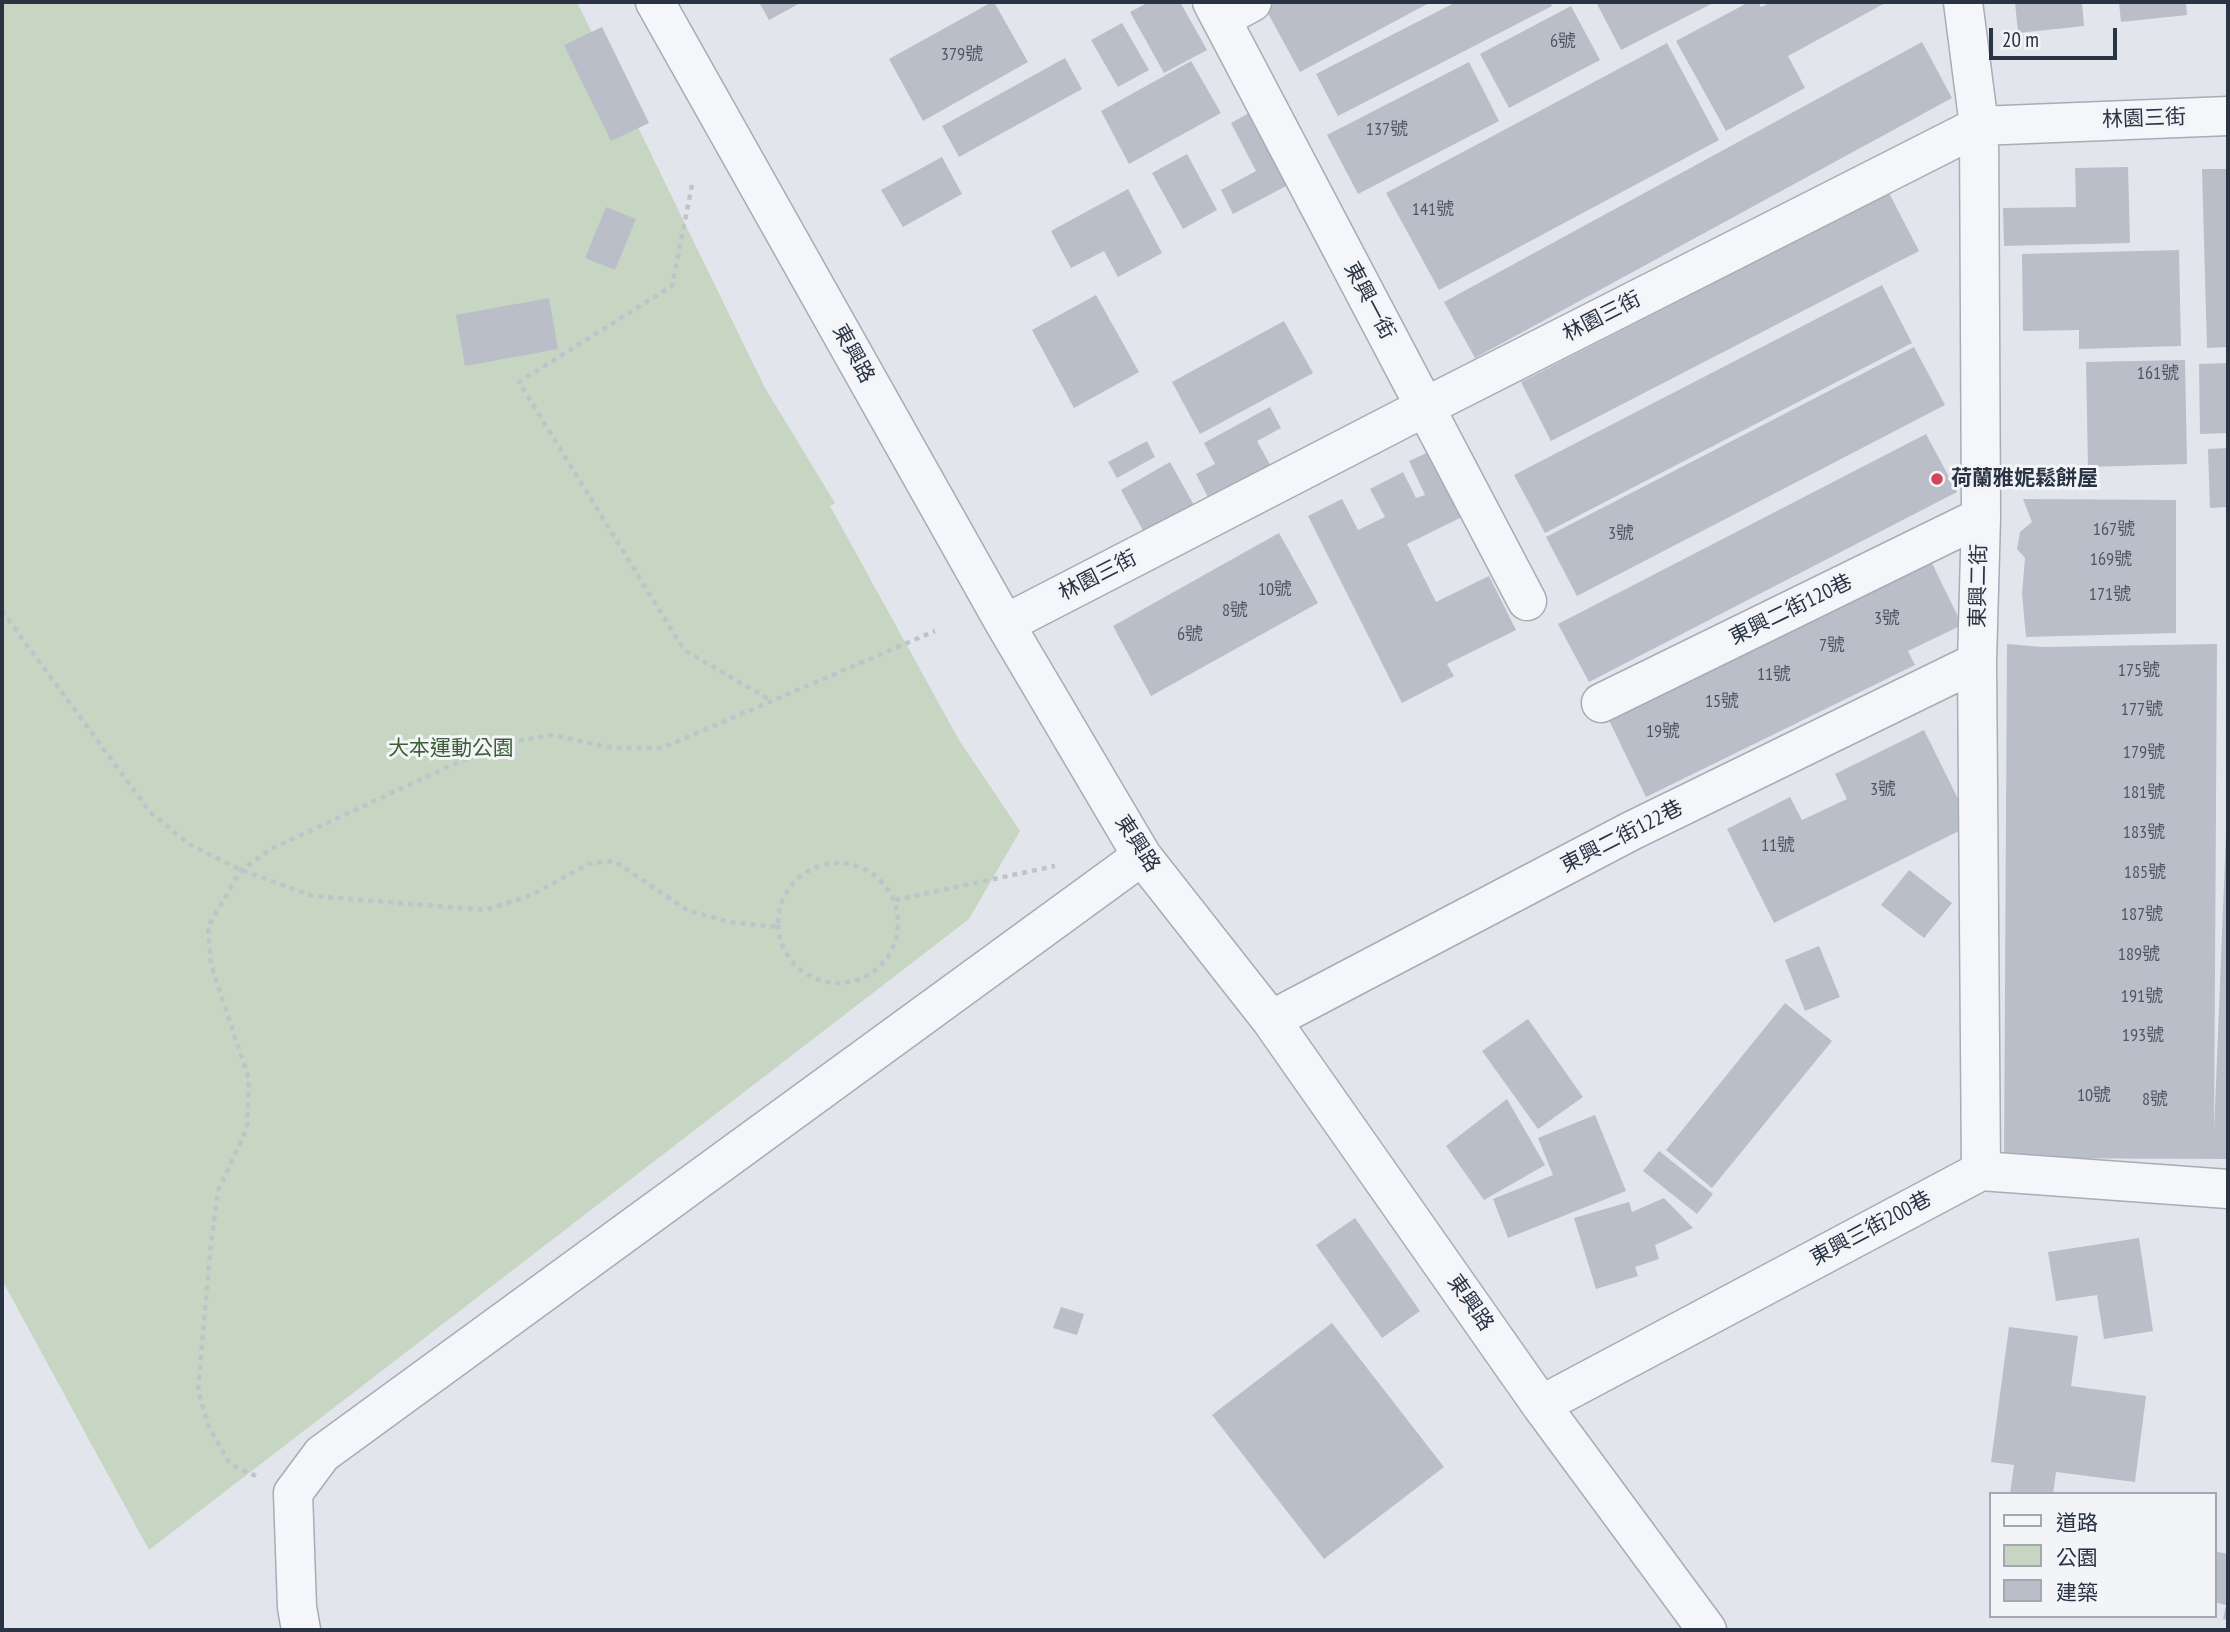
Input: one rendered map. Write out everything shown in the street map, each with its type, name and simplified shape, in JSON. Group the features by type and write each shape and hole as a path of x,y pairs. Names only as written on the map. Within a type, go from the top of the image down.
{"street":[{"name":"東興路","path":"655,2 1005,624 1142,856 1271,1020 1541,1405 1707,1630"},
{"name":"東興二街","path":"1963,2 1979,126 1980,517 1977,662 1981,1171"},
{"name":"東興一街","path":"1228,8 1425,407 1527,601"},
{"name":"林園三街","path":"1005,624 1979,126 2228,116"},
{"name":"東興二街120巷","path":"1601,703 1980,517"},
{"name":"東興二街122巷","path":"1271,1020 1632,831 1977,662"},
{"path":"301,1630 297,1607 293,1493 322,1454 1142,856"},
{"path":"1981,1171 2228,1189"},
{"name":"東興三街200巷","path":"1541,1405 1981,1171"}],"path":[{"path":"692,185 672,286 519,382 684,650 772,701"},
{"path":"2,611 150,812 189,844 241,870 313,896 485,910 533,895 588,864 614,861 687,910 729,922 777,927"},
{"path":"293,1493 230,1464 208,1425 198,1390 218,1191 247,1128 249,1079 211,965 208,927 241,870 271,849 495,744 552,735 613,748 662,748 935,631"},
{"path":"834,862 853,864 871,871 885,884 895,900 899,919 897,938 890,955 877,969 861,979 842,984 823,982 806,975 792,962 782,946 777,927 779,908 787,891 799,876 816,866 834,862"},
{"path":"895,900 1063,865"}],"green space":[{"name":"大本運動公園","path":"2,2 577,2 765,388 835,503 830,506 959,740 1020,831 969,919 149,1550 2,1280"}],"building":[{"path":"759,2 802,2 769,20"},
{"path":"992,2 1028,62 923,121 889,59"},
{"path":"1149,2 1180,2 1207,50 1164,73 1130,12"},
{"path":"1277,2 1431,2 1300,72 1265,8"},
{"path":"1456,2 1550,2 1552,6 1338,116 1316,74"},
{"path":"1596,2 1715,2 1621,50"},
{"path":"1749,2 1758,2 1761,7 1772,2 1887,2 1788,56 1805,88 1726,131 1676,41"},
{"path":"2015,2 2082,2 2084,26 2018,33"},
{"path":"2119,2 2186,2 2187,15 2121,22"},
{"path":"1571,6 1600,60 1509,108 1480,54"},
{"path":"1122,23 1149,70 1118,87 1091,40"},
{"path":"602,27 649,123 611,141 564,45"},
{"path":"1922,42 1952,98 1475,358 1444,302"},
{"path":"1667,43 1719,140 1439,290 1386,193"},
{"path":"1065,58 1082,89 959,157 942,126"},
{"path":"1191,61 1221,113 1129,164 1101,111"},
{"path":"1469,62 1499,121 1358,194 1327,135"},
{"path":"1249,113 1288,185 1233,214 1221,190 1256,171 1231,123"},
{"path":"1187,154 1217,210 1183,229 1152,173"},
{"path":"942,157 962,194 903,227 881,190"},
{"path":"2128,167 2130,243 2004,246 2003,208 2076,207 2075,168"},
{"path":"2202,169 2228,169 2228,347 2207,348"},
{"path":"1128,189 1162,253 1118,277 1104,251 1071,268 1051,231"},
{"path":"1889,193 1919,251 1551,441 1521,382"},
{"path":"606,207 636,219 615,270 585,258"},
{"path":"2179,250 2181,346 2079,349 2079,330 2023,331 2022,254"},
{"path":"1882,285 1912,343 1545,533 1514,475"},
{"path":"1096,295 1139,372 1074,408 1032,330"},
{"path":"549,298 558,349 465,366 456,315"},
{"path":"1284,321 1313,373 1200,434 1172,382"},
{"path":"1914,347 1945,405 1577,596 1546,537"},
{"path":"2185,360 2187,464 2088,467 2086,362"},
{"path":"2228,363 2228,433 2200,434 2199,364"},
{"path":"1270,407 1281,428 1257,441 1272,468 1210,501 1196,474 1215,464 1204,443"},
{"path":"1926,434 1957,492 1589,682 1558,624"},
{"path":"1147,441 1155,457 1117,478 1108,462"},
{"path":"2228,448 2228,507 2210,508 2208,449"},
{"path":"1433,450 1466,515 1407,544 1436,602 1489,576 1516,630 1447,664 1454,676 1402,703 1308,516 1342,499 1358,530 1385,517 1370,489 1403,472 1416,498 1425,495 1409,461"},
{"path":"1170,462 1195,507 1145,534 1121,490"},
{"path":"2023,499 2176,500 2176,633 2026,637 2022,594 2025,558 2017,549 2020,532 2032,522"},
{"path":"1279,533 1318,603 1151,696 1113,626"},
{"path":"1928,555 1962,625 1908,651 1915,665 1646,797 1605,712"},
{"path":"2007,644 2042,647 2217,644 2214,1132 2228,834 2228,1159 2004,1158"},
{"path":"1924,730 1971,825 1774,923 1727,829 1790,797 1802,820 1847,799 1835,774"},
{"path":"1909,870 1952,903 1924,938 1881,905"},
{"path":"1819,946 1840,997 1805,1011 1785,960"},
{"path":"1785,1003 1832,1041 1712,1188 1666,1150"},
{"path":"1528,1019 1583,1097 1538,1129 1482,1051"},
{"path":"1507,1099 1545,1165 1484,1200 1446,1146"},
{"path":"1595,1115 1626,1191 1508,1238 1493,1199 1553,1175 1538,1138"},
{"path":"1659,1151 1713,1194 1697,1214 1643,1171"},
{"path":"1664,1198 1693,1228 1655,1245 1659,1259 1635,1267 1638,1276 1596,1289 1574,1218 1629,1202 1632,1212"},
{"path":"1355,1218 1420,1311 1382,1338 1316,1245"},
{"path":"2139,1238 2153,1331 2104,1339 2097,1295 2056,1301 2048,1252"},
{"path":"1061,1307 1084,1314 1077,1335 1053,1328"},
{"path":"1332,1323 1444,1467 1324,1559 1212,1415"},
{"path":"2009,1327 2078,1336 2071,1386 2146,1396 2135,1482 2056,1472 2053,1492 2010,1492 2014,1465 1991,1462"},
{"path":"2216,1551 2228,1554 2228,1620 2223,1619 2226,1605 2216,1602"}],"place":[{"name":"荷蘭雅妮鬆餅屋","path":"1937,479"}]}
